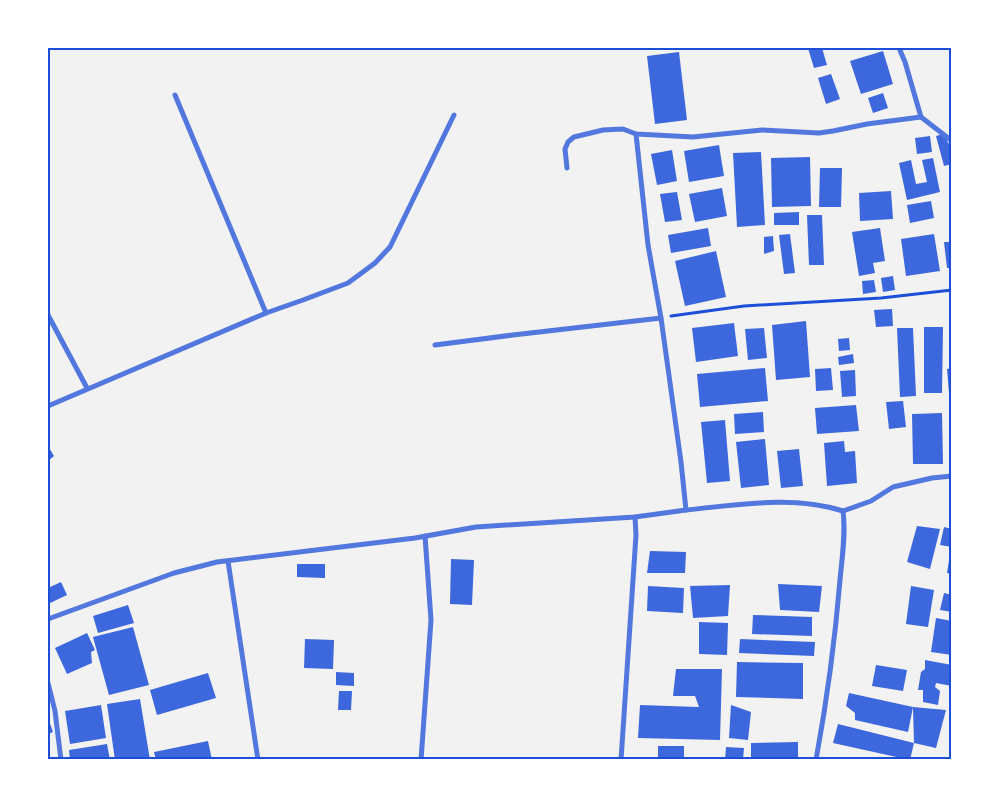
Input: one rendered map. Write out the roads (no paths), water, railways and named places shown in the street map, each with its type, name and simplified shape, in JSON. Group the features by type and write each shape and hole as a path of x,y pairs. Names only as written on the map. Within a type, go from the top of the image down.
{"street":[{"path":"899,48 921,117 952,141"},
{"path":"175,95 266,313"},
{"path":"48,406 266,313 348,283 375,263 390,247 454,115"},
{"path":"567,168 565,149 568,142 574,138 603,130 622,129 636,134 693,137 762,130 818,133 921,117"},
{"path":"636,134 648,245 661,318 686,510"},
{"path":"48,315 87,388"},
{"path":"434,345 513,334 661,318"},
{"path":"48,619 174,573 228,561 425,536 476,527 635,518 686,510 766,503 796,503 831,507 843,511 870,501 893,487 932,478 952,476"},
{"path":"816,760 821,736 837,609 843,540 843,511"},
{"path":"621,760 636,535 635,518"},
{"path":"421,760 431,620 425,536"},
{"path":"228,561 258,760"},
{"path":"48,683 55,711 61,760"}]}
